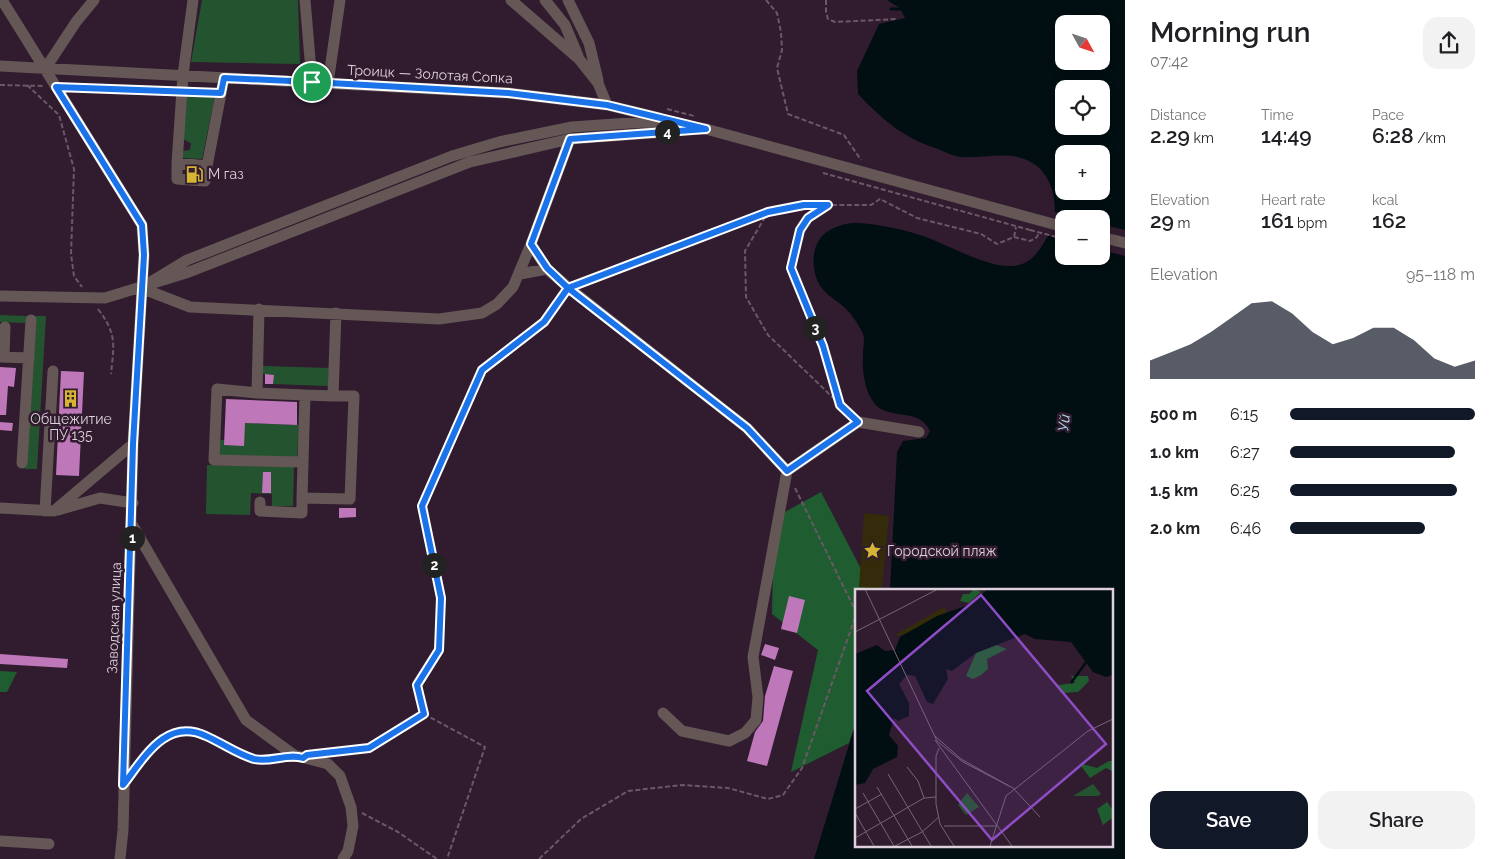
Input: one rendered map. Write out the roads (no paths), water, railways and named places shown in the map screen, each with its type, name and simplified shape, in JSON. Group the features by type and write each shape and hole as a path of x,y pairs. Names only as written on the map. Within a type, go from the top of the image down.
{"street":[{"name":"Заводская улица","path":"2,0 142,225 144,255 133,444 133,503 120,859"},
{"path":"45,69 76,22 94,0"},
{"path":"193,0 183,75 177,163 207,166 224,78"},
{"path":"305,0 312,82"},
{"path":"328,83 340,0"},
{"path":"511,0 579,58 598,83"},
{"path":"545,0 565,25 579,58"},
{"path":"568,0 589,43 598,83 607,105"},
{"name":"Троицк — Золотая Сопка","path":"0,66 508,93 607,105 706,129"},
{"path":"141,288 187,260 452,156 572,126 644,122 706,129 1032,224 1055,226"},
{"path":"0,296 105,298 189,272 470,162 570,139 706,129"},
{"path":"141,288 190,307 336,313 439,320 482,313 498,304 513,287 520,274 570,139"},
{"path":"1110,239 1125,243"},
{"path":"531,244 547,268 568,288 747,428 787,471"},
{"path":"520,274 547,268"},
{"path":"257,393 259,309"},
{"path":"333,396 336,313"},
{"path":"22,463 31,320"},
{"path":"5,327 2,357 29,358"},
{"path":"49,511 53,371"},
{"path":"302,498 350,499 354,396 257,393 217,389 214,460 303,462"},
{"path":"260,502 260,511 302,513 305,395"},
{"path":"663,713 682,732 729,741 745,733 756,720 758,697 753,657 787,471 858,422 919,432"},
{"path":"49,511 133,444"},
{"path":"0,508 49,511 100,498 133,503"},
{"path":"132,524 246,720 294,755 328,764 340,776 351,807 353,826 348,851 343,859"},
{"path":"0,841 49,844"}],"water":[{"name":"Уй","path":"887,0 1125,0 1125,859 814,859 855,725 855,846 1112,846 1112,589 890,589 897,452 903,441 926,438 930,431 919,419 887,412 874,403 866,386 863,373 863,334 850,313 825,292 818,283 814,261 816,246 822,236 828,231 850,223 861,223 920,235 978,259 1002,266 1012,266 1023,264 1035,255 1050,232 1055,212 1053,192 1044,173 1037,166 1019,157 960,157 926,145 894,127 858,94 857,71 879,24 905,18 900,8"}],"waterway":[{"path":"891,9 903,9"}],"place":[{"name":"М газ","path":"194,174"},
{"name":"Общежитие ПУ 135","path":"71,399"},
{"name":"Городской пляж","path":"873,551"}]}
